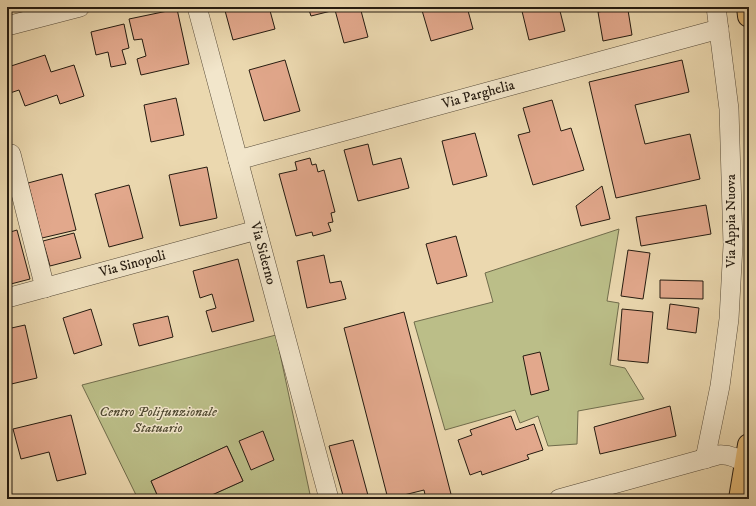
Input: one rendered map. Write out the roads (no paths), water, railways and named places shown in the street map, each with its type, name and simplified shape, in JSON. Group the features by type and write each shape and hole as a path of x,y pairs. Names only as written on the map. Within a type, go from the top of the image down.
{"main road":[{"path":"748,7 749,16"},
{"path":"740,499 748,458"}],"street":[{"path":"7,26 80,7"},
{"name":"Via Siderno","path":"197,7 329,499"},
{"name":"Via Appia Nuova","path":"705,458 720,386 728,327 733,245 729,109 716,7"},
{"name":"Via Parghelia","path":"238,160 719,29"},
{"path":"11,154 45,288"},
{"name":"Via Sinopoli","path":"7,298 257,230"},
{"path":"559,499 718,455 725,455 739,459 748,458"}],"park label":[{"name":"Centro Polifunzionale Statuario","path":"158,420"}]}
